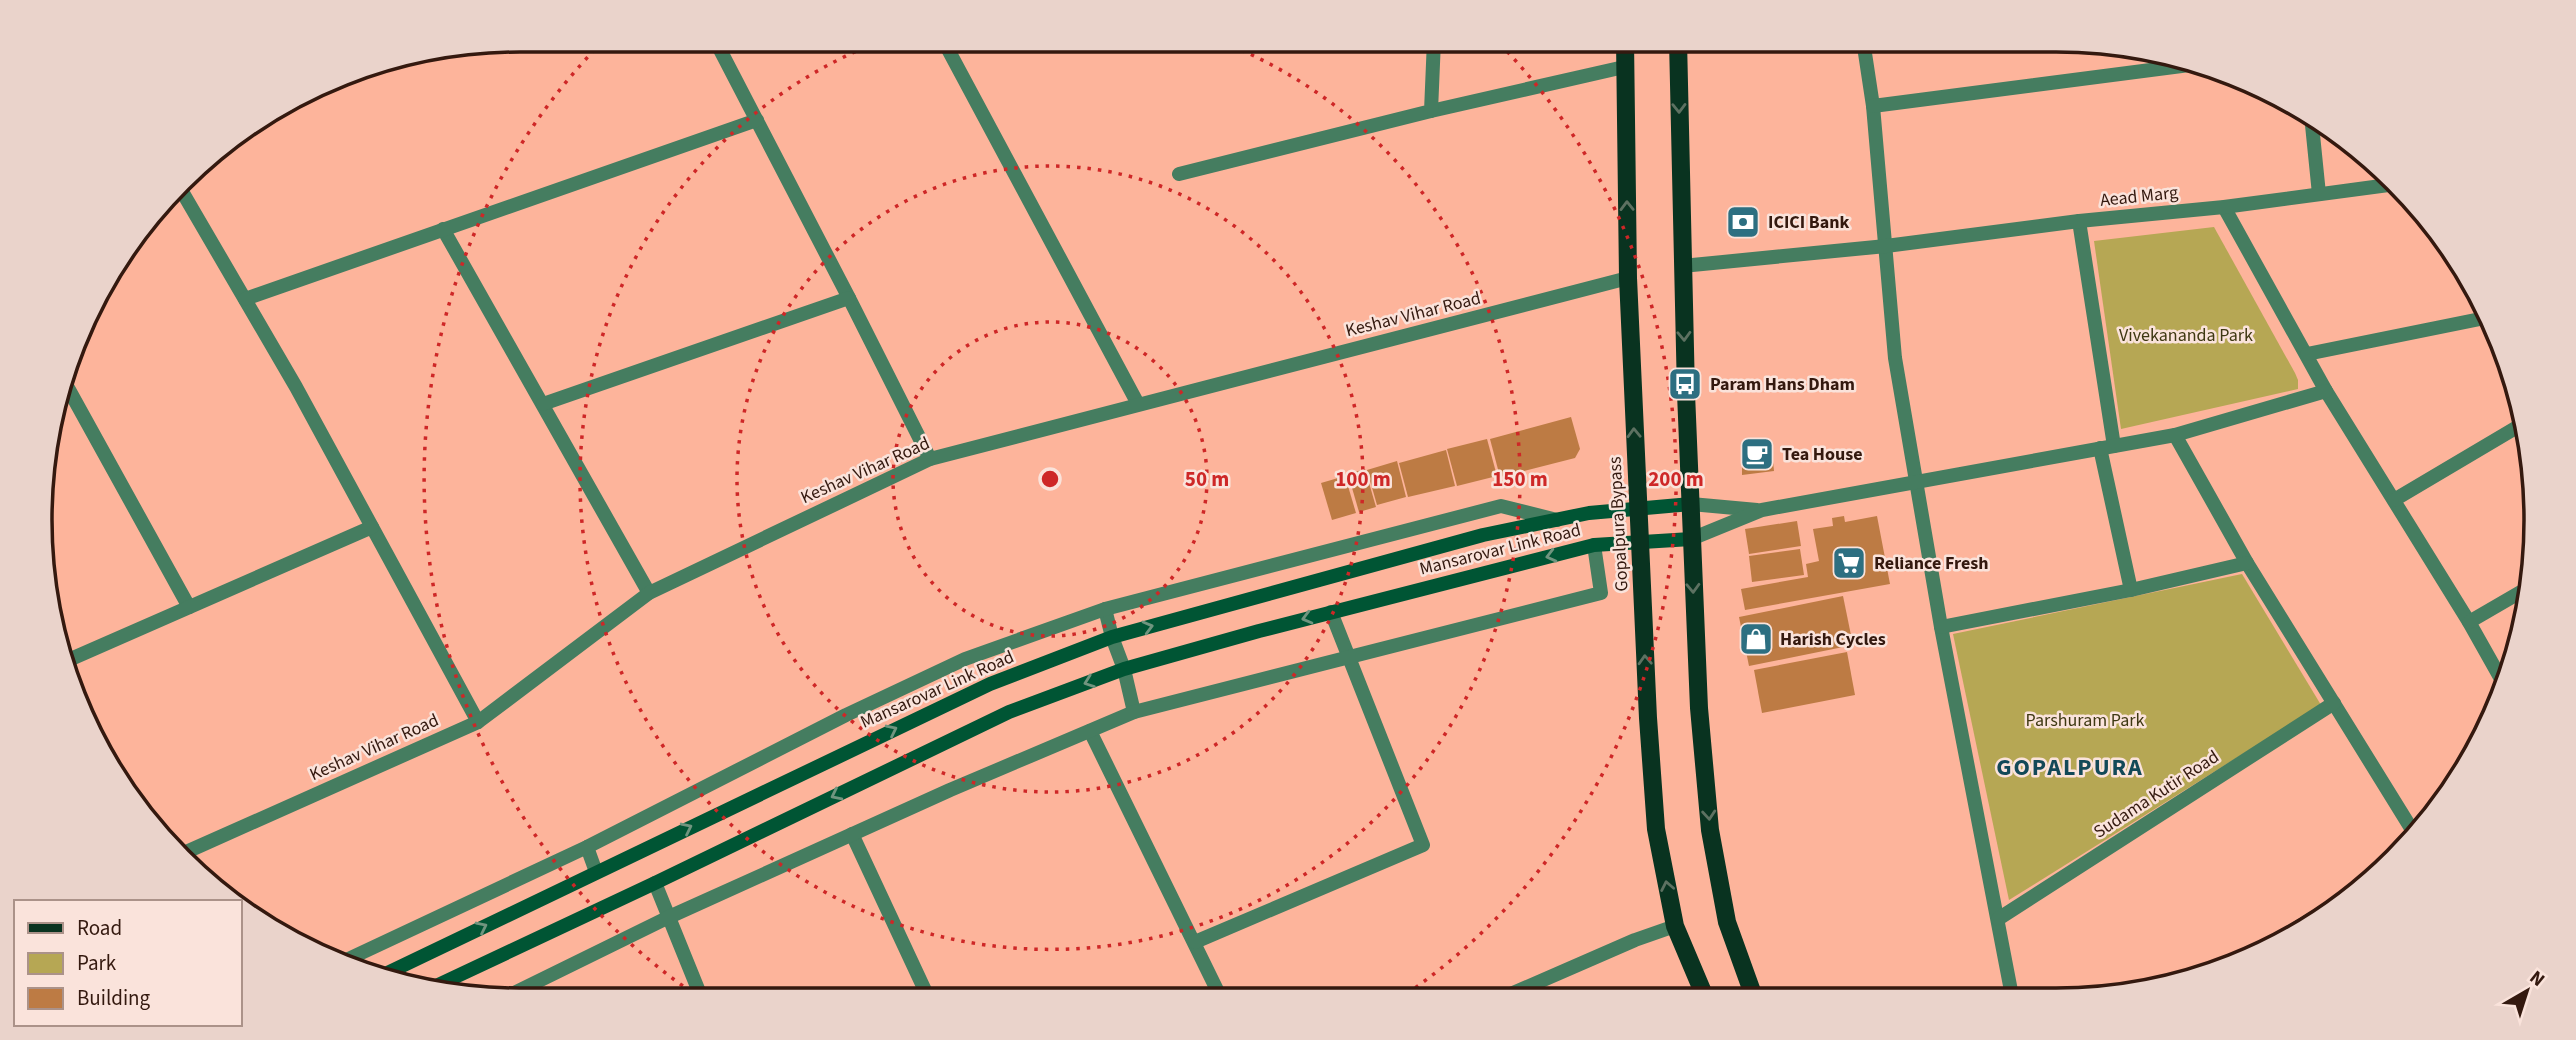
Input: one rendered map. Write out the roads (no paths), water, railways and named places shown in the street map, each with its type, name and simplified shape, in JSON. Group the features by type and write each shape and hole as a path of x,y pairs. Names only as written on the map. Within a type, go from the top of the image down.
{"main road":[{"name":"Gopalpura Bypass","path":"1625,52 1628,278 1656,829 1675,926 1701,988"},
{"path":"1678,52 1682,266 1699,708 1710,830 1727,922 1751,988"}],"street":[{"path":"722,52 930,459"},
{"path":"949,52 1138,404"},
{"path":"1431,111 1433,52"},
{"path":"1865,52 1886,246 1895,358 1941,627 2011,988"},
{"path":"1179,174 1625,66"},
{"path":"1872,106 2173,67"},
{"path":"245,299 757,120"},
{"path":"2312,129 2319,194"},
{"name":"Aead Marg","path":"1682,266 1886,246 2383,186"},
{"path":"184,195 296,387 478,722"},
{"path":"2224,207 2326,391 2498,673"},
{"path":"2080,221 2107,447 2131,590"},
{"path":"443,229 649,593"},
{"name":"Keshav Vihar Road","path":"189,851 478,722 649,593 930,459 1628,278"},
{"path":"543,404 849,298"},
{"path":"2307,354 2478,319"},
{"path":"1762,510 1917,484 2175,435 2326,391"},
{"path":"70,392 189,607"},
{"path":"2394,500 2515,428"},
{"path":"2175,435 2248,563 2409,825"},
{"name":"Mansarovar Link Road","path":"392,970 989,684 1112,637 1483,535 1589,513 1691,504 1762,510"},
{"path":"353,957 587,847 846,715 965,659 1105,609 1501,506 1557,520"},
{"name":"Mansarovar Link Road","path":"445,982 1009,712 1125,669 1331,612 1594,545 1691,538 1762,510"},
{"path":"73,658 372,527"},
{"path":"526,988 669,917 852,834 1134,712 1601,593 1594,545"},
{"path":"1941,627 2131,590 2248,563"},
{"path":"2469,622 2518,594"},
{"path":"1105,609 1112,637 1125,669 1134,712"},
{"path":"1195,942 1423,845 1347,659 1331,612"},
{"name":"Sudama Kutir Road","path":"1998,919 2334,702"},
{"path":"1090,731 1216,988"},
{"path":"852,834 924,988"},
{"path":"587,847 596,872"},
{"path":"655,883 698,988"},
{"path":"1525,988 1635,940 1675,926"}],"place":[{"name":"ICICI Bank","path":"1743,222"},
{"name":"Param Hans Dham","path":"1685,384"},
{"name":"Tea House","path":"1757,454"},
{"name":"Reliance Fresh","path":"1849,563"},
{"name":"Harish Cycles","path":"1756,639"}],"district":[{"name":"GOPALPURA","path":"2070,767"}],"park label":[{"name":"Vivekananda Park","path":"2186,335"},
{"name":"Parshuram Park","path":"2085,720"}]}
